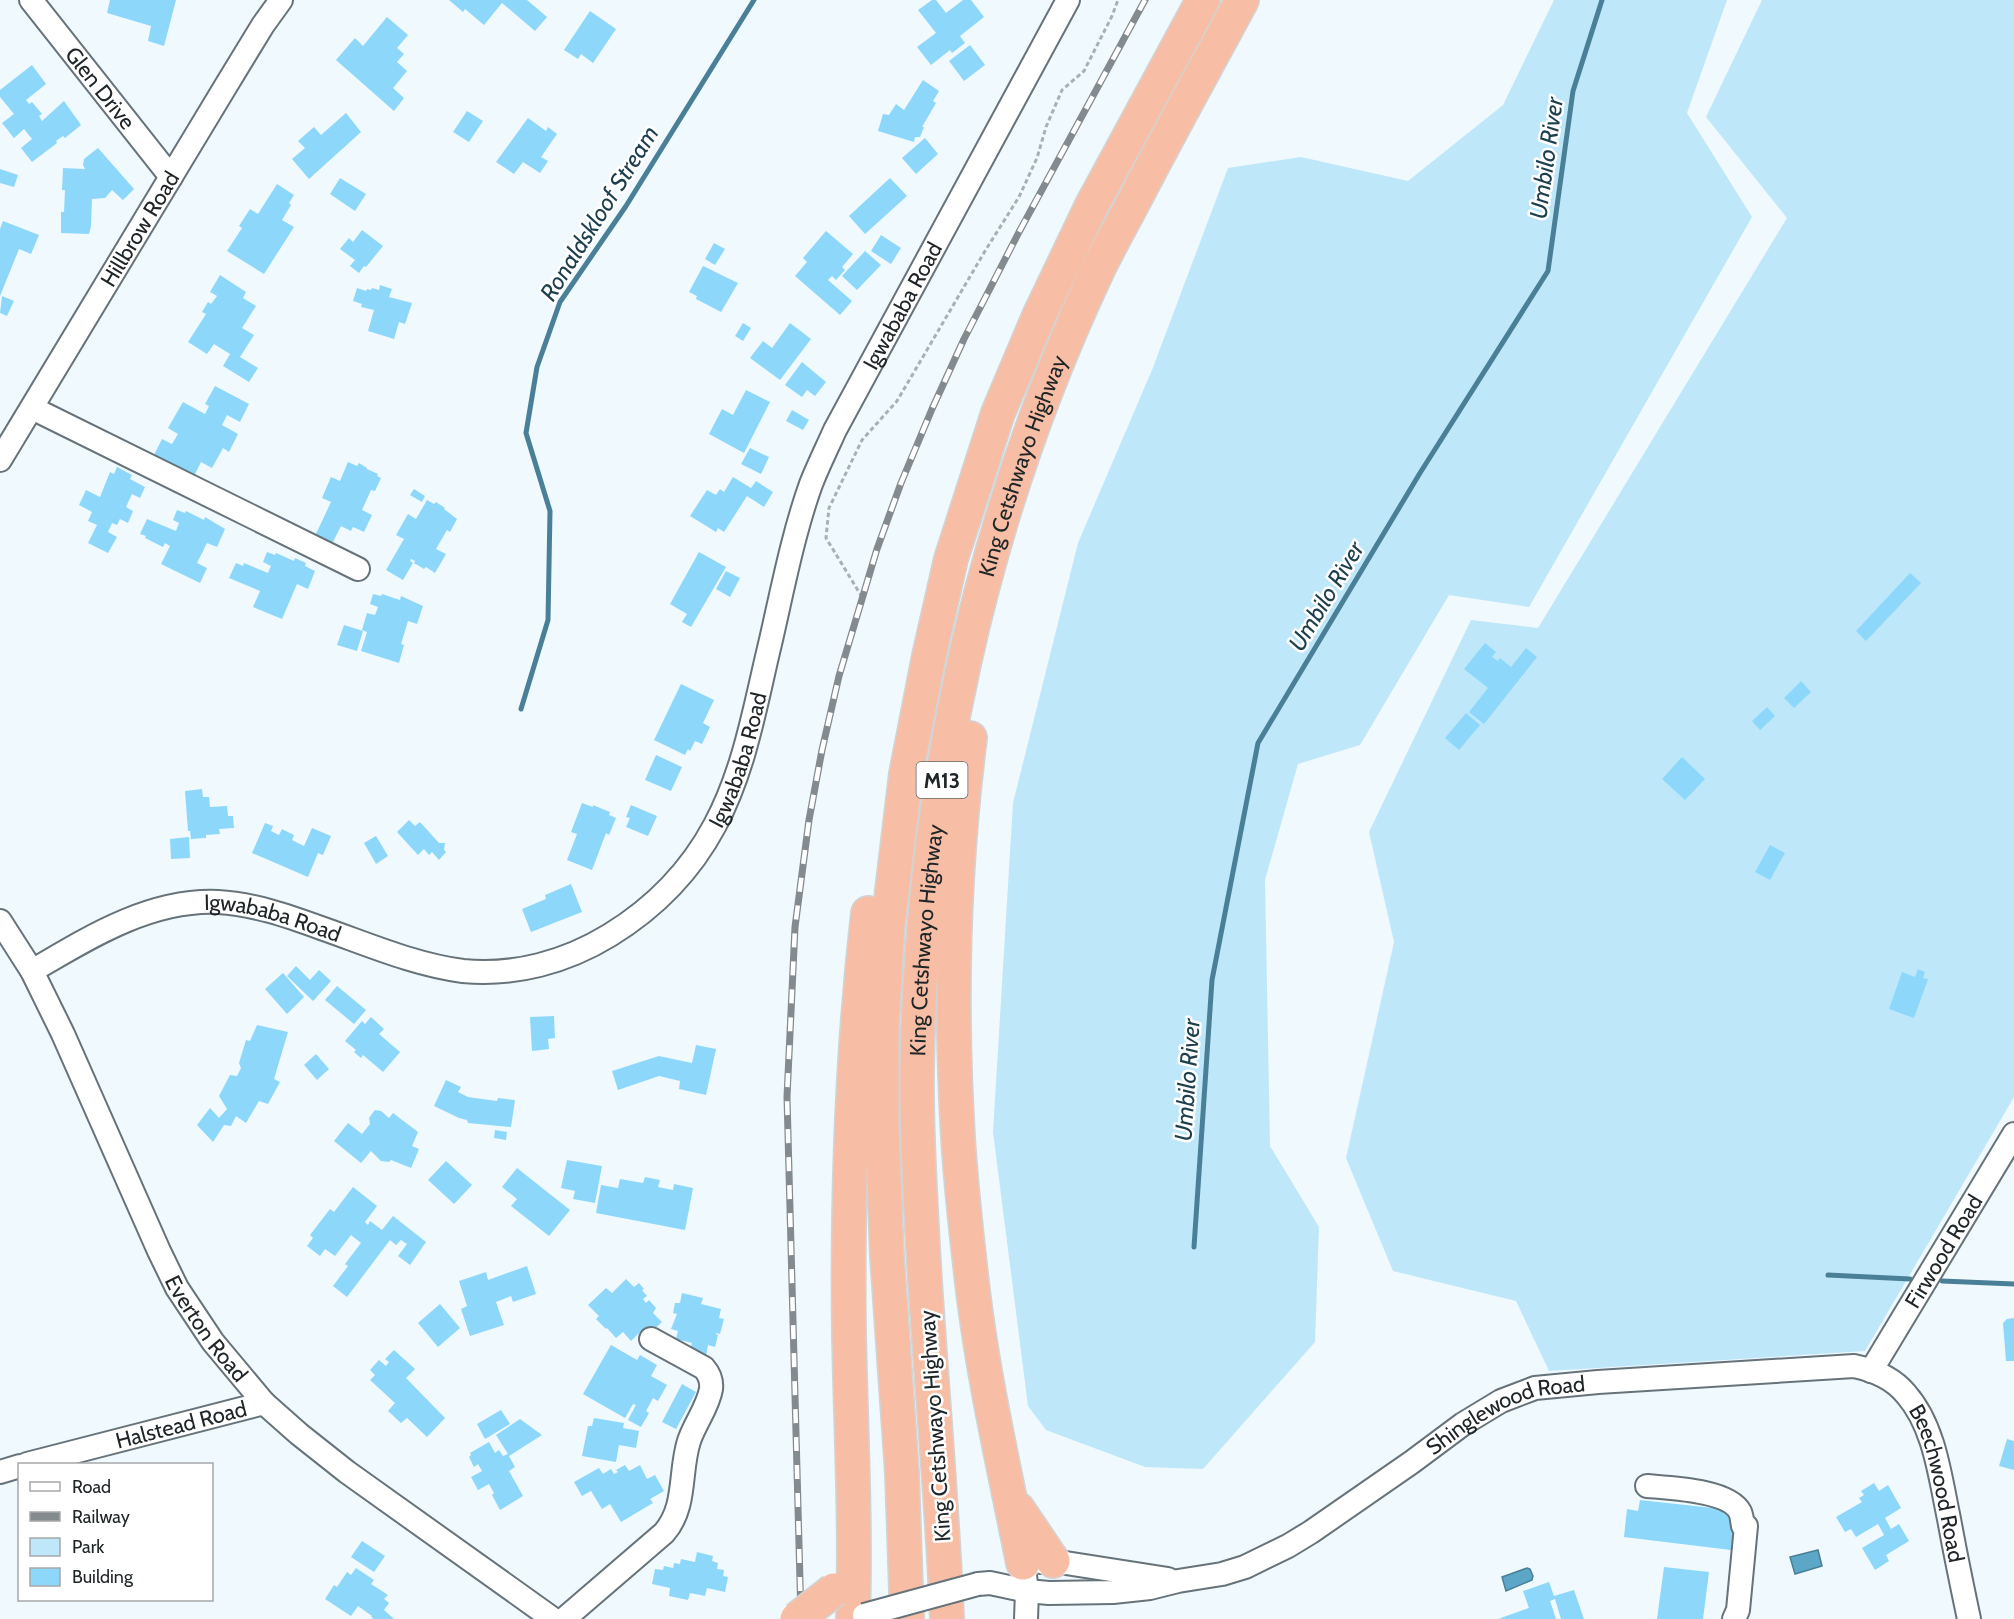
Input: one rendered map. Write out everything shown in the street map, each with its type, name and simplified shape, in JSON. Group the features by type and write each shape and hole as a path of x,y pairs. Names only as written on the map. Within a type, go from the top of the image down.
{"highway":[{"name":"King Cetshwayo Highway","path":"907,1619 902,1473 883,1189 882,1027 888,924 906,774 951,559 998,413 1039,316 1092,205 1203,0"},
{"name":"King Cetshwayo Highway","path":"947,1619 939,1471 926,1305 917,1076 919,1001 930,872 944,767 967,647 998,532 1024,449 1047,387 1096,273 1242,0"},
{"path":"998,532 996,575 974,710 961,823 956,903 954,1005 958,1137 973,1292 993,1418 1010,1498 1034,1571"},
{"path":"856,1618 849,1336 849,1188 862,970 881,816 906,686 912,662 951,559"},
{"path":"797,1619 834,1590 843,1580 855,1559"}],"street":[{"name":"Glen Drive","path":"31,0 171,177"},
{"name":"Hillbrow Road","path":"0,460 257,35 281,0"},
{"name":"Igwababa Road","path":"32,971 106,930 150,911 183,904 219,902 283,914 394,953 463,970 500,971 536,967 588,948 637,919 660,899 698,853 714,828 735,783 796,537 811,485 835,430 1068,0"},
{"path":"32,408 358,569"},
{"name":"Everton Road","path":"0,921 32,971 63,1034 146,1224 177,1288 213,1342 264,1403 299,1434 347,1472 553,1619"},
{"name":"Firwood Road","path":"1871,1371 2014,1134"},
{"path":"564,1619 664,1533 674,1521 679,1505 687,1449 711,1389 710,1377 704,1368 651,1339"},
{"name":"Shinglewood Road","path":"1034,1571 1049,1593 1113,1592 1150,1588 1235,1570 1288,1546 1333,1517 1463,1424 1501,1401 1535,1388 1848,1366 1871,1371"},
{"name":"Beechwood Road","path":"1871,1371 1890,1379 1905,1392 1923,1420 1939,1471 1969,1619"},
{"name":"Halstead Road","path":"31,1463 264,1403"},
{"path":"0,1472 18,1467"},
{"path":"1647,1486 1690,1490 1728,1500 1739,1511 1743,1526 1746,1526 1738,1610 1734,1619"},
{"path":"856,1618 1034,1571 1026,1619"},
{"name":"Shinglewood Road","path":"1034,1571 1178,1581"}],"path":[{"path":"862,597 826,538 829,508 862,440 897,401 1019,197 1037,158 1046,127 1062,90 1084,71 1118,0"}],"green space":[{"path":"1554,0 1727,0 1687,113 1752,217 1529,607 1449,595 1360,745 1298,764 1265,880 1270,1146 1319,1227 1315,1342 1203,1469 1145,1467 1046,1430 1028,1406 993,1132 1013,803 1078,543 1152,370 1228,168 1301,157 1408,181 1503,105"},
{"path":"1762,0 2014,0 2014,1097 1865,1351 1549,1371 1516,1301 1393,1271 1346,1158 1394,942 1369,832 1471,620 1538,628 1787,218 1706,117"}],"water":[{"path":"1818,1550 1822,1566 1795,1574 1790,1557"},
{"path":"1527,1568 1533,1576 1532,1580 1506,1591 1502,1577"}],"building":[{"path":"110,0 176,0 164,46 148,41 151,26 107,13"},
{"path":"449,0 527,0 547,17 535,31 502,3 484,25 465,9 463,12"},
{"path":"932,0 936,0 946,13 963,0 971,0 984,17 960,36 965,43 952,53 950,50 931,65 917,47 936,33 918,10"},
{"path":"590,11 616,29 593,63 581,54 578,59 564,50"},
{"path":"387,17 408,35 397,48 404,54 397,62 407,71 393,88 404,98 394,111 336,60 355,38 363,46"},
{"path":"970,45 985,65 964,81 949,61"},
{"path":"32,65 46,84 26,100 29,104 32,102 42,114 39,116 42,121 64,101 81,125 65,138 63,136 56,141 57,143 32,162 21,148 32,139 24,129 14,138 2,123 14,114 0,97 0,90"},
{"path":"923,80 939,91 933,101 936,103 922,127 924,127 920,137 915,137 914,142 878,131 883,114 889,115 896,104 904,110"},
{"path":"467,111 483,121 469,142 453,132"},
{"path":"346,113 361,132 309,179 292,159 305,148 298,141 314,127 321,135"},
{"path":"528,118 546,131 548,127 557,134 541,157 548,161 540,173 523,162 514,174 496,162"},
{"path":"925,138 938,154 916,174 902,158"},
{"path":"98,148 134,189 123,200 112,190 105,198 92,199 89,234 61,233 61,212 64,212 65,190 62,190 63,168 85,169 84,159"},
{"path":"0,169 18,175 14,187 0,183"},
{"path":"340,178 366,194 355,211 330,194"},
{"path":"890,178 907,196 865,234 849,216"},
{"path":"277,184 294,195 282,220 294,227 264,274 227,251 242,228 239,226 250,209 258,214"},
{"path":"3,221 39,235 31,254 19,249 0,296 0,229"},
{"path":"362,230 383,246 359,273 350,266 355,260 340,249 349,238 353,242"},
{"path":"826,231 853,254 842,267 845,270 836,280 832,276 828,280 852,301 840,315 795,276 807,262 803,258"},
{"path":"881,235 901,248 891,264 871,251"},
{"path":"714,243 725,249 715,265 705,259"},
{"path":"865,251 881,265 857,290 842,276"},
{"path":"703,266 738,283 721,312 696,299 697,296 689,292"},
{"path":"220,275 246,292 243,298 256,306 242,328 254,335 240,357 258,368 249,382 223,366 230,354 214,344 207,354 188,342 206,314 202,312 208,302 211,304 217,296 210,292"},
{"path":"380,285 392,289 389,297 412,303 405,324 399,322 394,339 368,331 374,310 361,307 362,304 353,301 357,288 366,291 372,288 379,290"},
{"path":"2,296 14,301 7,316 0,313"},
{"path":"743,323 751,328 743,341 735,336"},
{"path":"790,323 811,339 780,380 750,358 763,341 772,348"},
{"path":"802,362 826,382 815,396 807,390 802,397 785,385"},
{"path":"215,386 249,404 240,422 227,415 222,425 238,434 229,452 223,448 212,468 201,462 194,476 154,455 162,439 172,444 178,434 168,428 183,402 205,414 209,406 205,404"},
{"path":"746,390 770,402 744,453 709,434 722,409 733,415"},
{"path":"792,410 809,420 803,430 786,421"},
{"path":"750,448 769,457 761,474 741,464"},
{"path":"348,462 357,466 359,463 381,478 375,491 371,490 362,510 372,515 364,532 353,527 351,531 341,526 332,544 315,536 331,502 322,498 331,477 340,481"},
{"path":"117,467 132,475 130,479 145,487 140,498 132,494 126,507 133,511 128,523 120,519 117,525 112,523 108,532 117,537 108,553 88,543 97,525 88,521 92,512 79,505 86,490 100,497 110,472 114,474"},
{"path":"733,477 751,488 756,481 773,492 764,507 747,496 724,532 718,528 716,532 690,516 707,490 716,495 720,489 724,492"},
{"path":"414,489 425,496 422,502 410,495"},
{"path":"427,500 434,504 436,502 457,519 450,532 447,530 436,549 446,554 435,573 426,567 424,569 411,559 413,563 403,580 386,570 404,539 396,535 408,514 416,519"},
{"path":"177,510 185,513 186,511 204,520 205,517 225,529 217,547 207,543 197,563 207,568 200,583 161,564 170,546 165,543 163,547 140,534 147,519 176,531 179,523 173,520"},
{"path":"267,552 275,555 276,553 294,561 295,558 306,563 305,566 315,571 308,589 297,584 282,619 253,607 260,591 229,578 236,563 243,566 244,563 268,573 271,566 263,562"},
{"path":"699,552 726,567 691,627 682,622 687,614 670,604"},
{"path":"726,571 740,578 730,597 716,589"},
{"path":"1910,573 1921,583 1866,641 1856,631"},
{"path":"373,594 381,596 382,594 400,600 401,596 423,606 417,624 408,621 401,644 404,645 399,663 361,651 367,632 362,630 367,613 375,615 378,607 370,604"},
{"path":"344,625 363,631 357,651 337,645"},
{"path":"1485,643 1496,652 1492,657 1498,661 1500,658 1511,667 1526,648 1537,657 1484,724 1469,712 1488,688 1464,669"},
{"path":"1801,681 1811,692 1794,708 1784,698"},
{"path":"681,684 714,700 703,723 710,727 702,744 695,741 685,755 654,740"},
{"path":"1767,707 1775,716 1760,730 1752,721"},
{"path":"1466,713 1480,725 1459,750 1445,738"},
{"path":"656,755 682,767 671,791 645,780"},
{"path":"1682,757 1705,779 1685,800 1662,779"},
{"path":"202,789 203,797 209,797 210,807 227,806 228,816 233,816 234,828 219,829 220,834 206,835 206,838 191,839 190,831 188,831 185,791"},
{"path":"582,803 610,812 609,815 616,818 609,835 606,833 592,870 567,860 577,834 571,832"},
{"path":"631,805 657,816 648,836 626,827 630,818 626,817"},
{"path":"409,820 415,826 420,822 439,843 445,843 446,852 439,860 432,852 429,855 424,849 418,855 397,832"},
{"path":"265,823 273,826 271,831 279,835 282,829 294,835 292,840 304,846 312,828 331,836 323,855 318,853 308,877 252,853"},
{"path":"376,836 388,856 376,864 364,843"},
{"path":"189,837 190,858 171,859 170,839"},
{"path":"1770,845 1785,853 1770,880 1755,872"},
{"path":"571,884 582,912 531,932 522,909 546,899 545,895"},
{"path":"296,966 310,980 319,970 331,981 313,1001 287,976"},
{"path":"1918,969 1925,972 1923,978 1928,979 1914,1018 1889,1009 1902,972 1915,977"},
{"path":"283,973 304,997 287,1014 265,989"},
{"path":"337,986 366,1010 354,1024 325,1000"},
{"path":"554,1016 555,1038 548,1039 549,1049 532,1051 530,1017"},
{"path":"371,1017 384,1029 379,1034 400,1052 383,1072 363,1055 361,1058 354,1052 356,1050 345,1041 362,1021 365,1024"},
{"path":"257,1025 288,1032 274,1079 280,1082 268,1104 259,1101 246,1123 236,1116 231,1126 224,1125 213,1142 197,1125 210,1108 219,1118 227,1109 219,1096 230,1075 237,1076 241,1068 239,1063 246,1040 250,1041"},
{"path":"696,1045 716,1049 706,1095 679,1089 680,1081 659,1076 618,1090 612,1071 659,1056 692,1063"},
{"path":"316,1054 329,1069 317,1080 304,1065"},
{"path":"446,1080 461,1087 458,1092 468,1097 497,1101 498,1098 515,1100 511,1127 468,1123 467,1120 434,1106"},
{"path":"375,1110 381,1111 389,1118 393,1113 418,1132 412,1146 419,1149 411,1168 391,1160 381,1161 371,1151 361,1163 334,1141 348,1123 362,1134 370,1124 369,1118"},
{"path":"495,1130 507,1132 506,1140 494,1138"},
{"path":"567,1160 602,1166 595,1203 573,1199 575,1191 561,1188"},
{"path":"446,1161 472,1185 454,1204 428,1180"},
{"path":"517,1168 570,1210 549,1236 511,1206 517,1199 502,1187"},
{"path":"645,1177 660,1180 658,1187 673,1190 674,1184 693,1188 685,1230 596,1213 601,1185 618,1188 620,1179 643,1183"},
{"path":"353,1187 377,1206 365,1222 368,1225 370,1221 382,1230 393,1216 426,1242 410,1265 398,1256 407,1244 401,1240 396,1245 390,1240 347,1297 333,1286 348,1266 345,1264 361,1243 351,1235 335,1256 325,1249 320,1256 307,1246 313,1238 310,1235 330,1209 334,1212"},
{"path":"527,1266 536,1294 513,1302 511,1296 496,1302 504,1325 470,1336 461,1309 467,1306 459,1281 486,1272 488,1280"},
{"path":"626,1279 634,1287 639,1283 647,1296 643,1299 646,1303 649,1300 656,1308 653,1313 662,1322 648,1335 643,1329 631,1341 623,1332 616,1338 596,1319 599,1316 588,1305 606,1288 612,1293"},
{"path":"682,1293 703,1298 701,1304 721,1309 719,1318 724,1319 720,1334 716,1333 718,1335 715,1347 708,1345 706,1356 690,1352 692,1343 676,1339 678,1331 671,1329 677,1314 673,1313 675,1303 680,1303"},
{"path":"440,1304 460,1328 438,1347 418,1323"},
{"path":"2014,1318 2014,1361 2006,1361 2003,1323 2007,1319"},
{"path":"611,1345 637,1360 640,1355 657,1365 651,1376 667,1385 658,1401 653,1398 646,1411 649,1413 641,1427 628,1420 636,1405 633,1404 625,1418 583,1394"},
{"path":"394,1350 415,1369 406,1378 445,1418 427,1437 407,1418 401,1423 388,1411 395,1403 370,1380 375,1375 370,1370 379,1360 386,1366 389,1362 385,1359"},
{"path":"682,1384 696,1392 676,1429 662,1422"},
{"path":"501,1410 510,1424 485,1439 477,1424"},
{"path":"594,1418 624,1423 623,1428 639,1431 636,1448 619,1445 616,1462 582,1456 588,1426 592,1426"},
{"path":"520,1419 542,1435 509,1456 515,1467 509,1471 523,1496 500,1510 489,1484 478,1490 471,1477 482,1471 478,1464 474,1467 469,1457 470,1453 489,1442 495,1453 499,1450 503,1456 508,1454 496,1435"},
{"path":"2007,1439 2014,1441 2014,1470 1999,1466"},
{"path":"625,1465 629,1471 640,1465 647,1479 655,1475 664,1491 650,1499 653,1503 621,1522 610,1504 602,1509 591,1491 582,1496 574,1482 599,1468 603,1474 611,1469 614,1474 618,1472 616,1470"},
{"path":"1874,1483 1879,1491 1888,1485 1901,1508 1885,1518 1891,1529 1899,1524 1909,1541 1886,1555 1889,1561 1875,1570 1862,1548 1884,1535 1878,1524 1856,1537 1851,1529 1845,1532 1836,1517 1862,1502 1859,1498 1864,1495 1861,1491"},
{"path":"1640,1500 1731,1510 1730,1523 1742,1525 1739,1551 1624,1537 1627,1509 1638,1511"},
{"path":"362,1541 385,1556 374,1572 351,1557"},
{"path":"697,1552 713,1556 712,1561 718,1563 717,1569 724,1570 723,1576 728,1577 725,1592 707,1588 705,1596 690,1593 688,1600 669,1596 670,1588 652,1584 655,1569 663,1570 664,1566 673,1568 674,1563 680,1564 681,1559 695,1562"},
{"path":"1664,1567 1709,1572 1703,1619 1657,1619"},
{"path":"356,1568 374,1580 371,1584 388,1595 384,1599 389,1603 384,1610 394,1619 374,1619 358,1606 351,1616 325,1599 334,1585 337,1587 347,1572 351,1575"},
{"path":"1549,1582 1554,1596 1574,1590 1584,1619 1561,1619 1555,1599 1550,1601 1556,1619 1498,1619 1529,1608 1523,1591"}],"waterway":[{"name":"Ronaldskloof Stream","path":"521,709 548,620 550,511 526,433 537,367 560,302 626,206 754,0"},
{"name":"Umbilo River","path":"1194,1247 1212,980 1258,743 1420,473 1548,271 1573,91 1602,0"},
{"path":"1828,1275 1910,1279"},
{"path":"1942,1281 2014,1284"}],"railway":[{"path":"801,1619 787,1097 795,927 809,820 822,750 839,676 877,549 932,409 964,339 1019,232 1145,0"}]}
